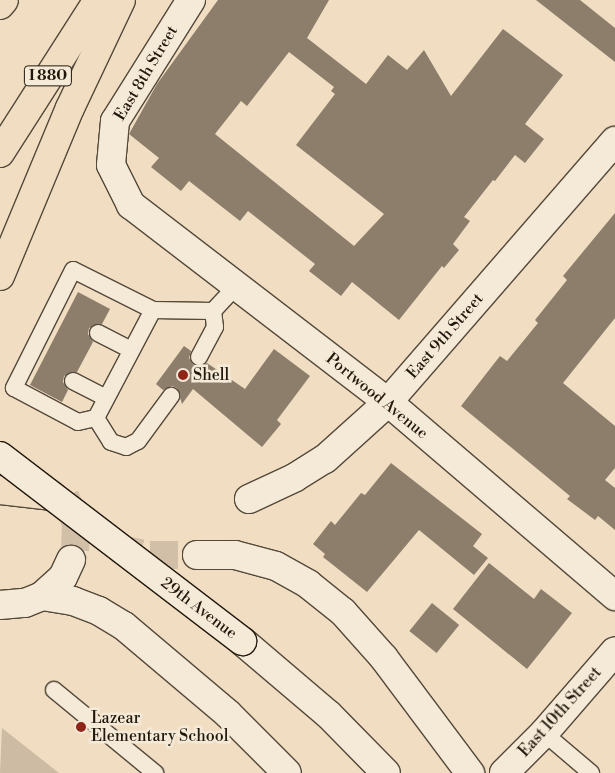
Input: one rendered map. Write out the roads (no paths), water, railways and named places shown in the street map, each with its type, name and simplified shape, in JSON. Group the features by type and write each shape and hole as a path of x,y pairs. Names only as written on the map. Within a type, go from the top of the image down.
{"highway":[{"path":"0,6 4,0"},
{"name":"I 880","path":"0,153 98,0"},
{"path":"0,276 66,117 121,0"},
{"path":"0,490 52,496"}],"street":[{"name":"East 8th Street","path":"131,205 111,165 115,120 190,0"},
{"name":"East 9th Street","path":"249,499 294,478 325,460 388,402 615,141"},
{"name":"Portwood Avenue","path":"131,205 388,402 615,596"},
{"name":"29th Avenue","path":"0,456 242,641 329,715 386,773"},
{"path":"197,555 236,555 276,566 308,584 343,612 384,658 470,773"},
{"path":"2,607 25,603 42,596 63,577 70,560"},
{"path":"42,596 73,601 99,611 124,626 228,714 287,773"},
{"name":"East 10th Street","path":"504,773 544,733 615,651"}],"lane":[{"path":"96,418 78,422 14,388 35,362 59,314 73,270 153,310 213,311 236,286"},
{"path":"96,418 153,310"},
{"path":"198,357 215,327 213,311"},
{"path":"98,333 131,350"},
{"path":"73,381 106,398"},
{"path":"96,418 112,442 126,447 138,441 171,396"},
{"path":"54,690 155,773"},
{"path":"544,733 590,773"}],"tunnel":[{"path":"65,496 76,523 75,551 71,560"},
{"path":"114,548 150,555 197,555"}],"place":[{"name":"Shell","path":"183,375"},
{"name":"Lazear Elementary School","path":"81,727"}]}
